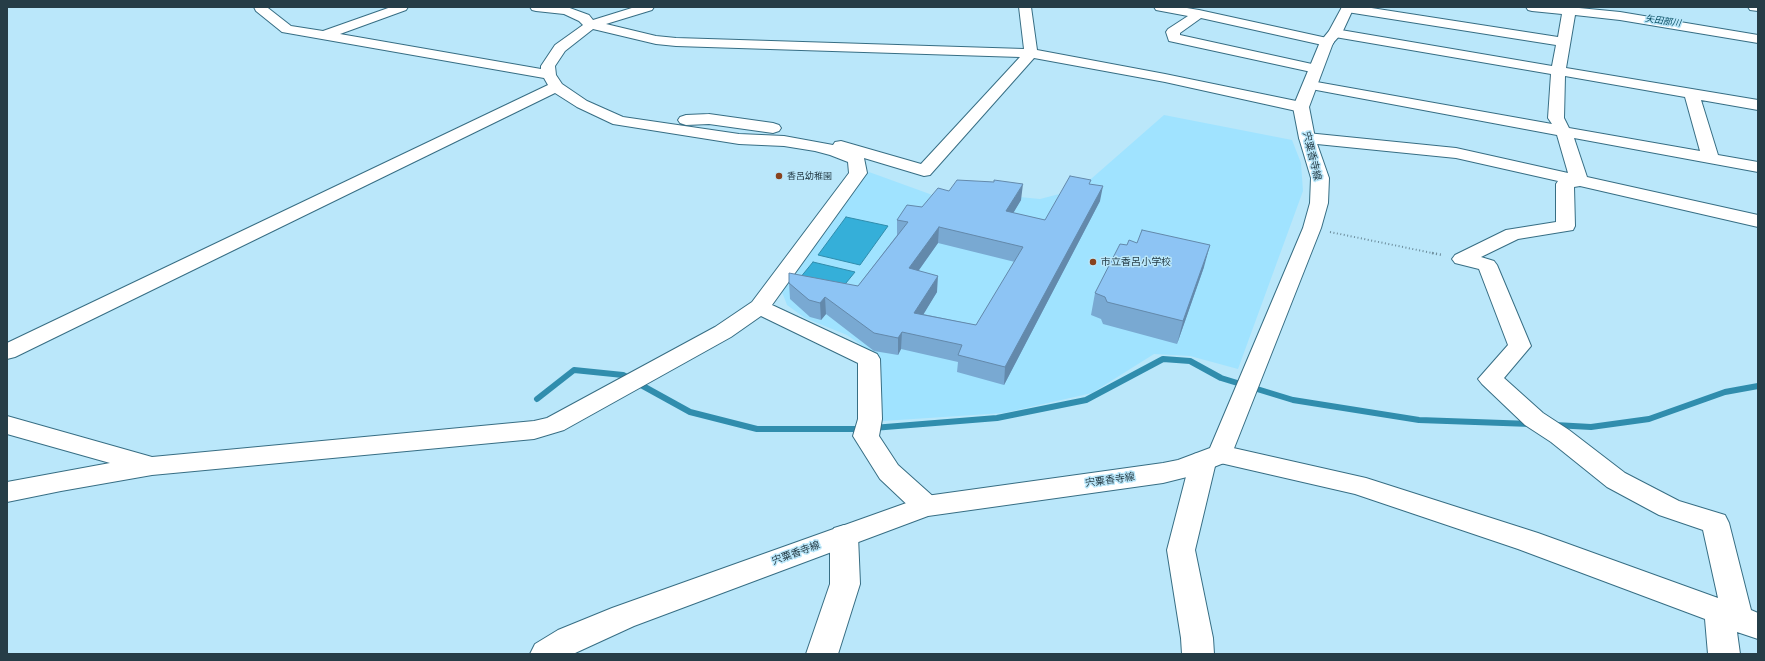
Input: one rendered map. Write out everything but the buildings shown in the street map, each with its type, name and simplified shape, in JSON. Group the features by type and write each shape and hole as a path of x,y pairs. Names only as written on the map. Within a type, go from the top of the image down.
{"street":[{"path":"263,7 260,8 287,28 553,81 582,104 619,121 739,139 784,141 815,146 836,151 856,159 881,162 924,171"},
{"path":"321,34 345,29 402,7"},
{"path":"536,7 567,11 584,18 591,26 656,40 676,42 1031,53 1165,78 1301,107 1331,37 1348,7 1562,42"},
{"path":"553,81 548,66 560,48 591,26 648,7"},
{"path":"924,171 1031,53 1025,7"},
{"path":"1160,7 1199,14 1238,24 1558,71 1758,105"},
{"path":"1532,7 1620,16 1758,39"},
{"path":"1607,7 1758,30"},
{"path":"1569,12 1562,42 1558,71 1556,118 1564,132 1579,181"},
{"path":"1199,14 1173,32 1174,38 1314,77 1564,132 1758,167"},
{"path":"7,352 553,81"},
{"path":"1691,94 1711,159"},
{"name":"宍粟香寺線","path":"546,654 569,640 623,617 926,506 1163,473 1182,469 1212,458 1247,388 1312,228 1319,203 1320,178 1308,138 1301,107"},
{"path":"619,121 709,119 773,128 864,152 924,171"},
{"path":"1308,138 1456,153 1758,221"},
{"path":"7,492 61,481 152,466 534,430 555,424 723,332 760,307 858,173 856,159"},
{"path":"1462,258 1513,234 1566,226 1565,184 1579,181"},
{"path":"1462,258 1487,265 1520,346 1490,379 1534,419 1560,436 1616,480 1669,508 1715,523 1738,619 1724,654"},
{"path":"760,307 870,359 868,428 888,472 926,506"},
{"path":"7,425 152,466"},
{"path":"1198,654 1197,638 1181,550 1212,458 1357,485 1528,541 1738,619"},
{"path":"822,654 845,584 844,536"}],"path":[{"path":"1312,228 1462,258"}],"shaded area":[{"path":"1164,115 1292,140 1301,163 1303,191 1238,369 1190,356 1154,354 1092,393 1004,413 883,421 880,358 847,335 805,318 787,305 782,292 869,172 938,197 980,193 1040,199 1067,192 1075,193"},
{"path":"846,217 888,226 860,265 818,255"},
{"path":"813,262 855,272 837,294 795,284"}],"waterway":[{"path":"873,428 997,418 1086,400 1163,359 1190,361 1221,378 1293,400 1419,420 1531,424"},
{"path":"537,399 574,370 623,375 690,412 757,429 862,429"},
{"path":"1555,425 1591,427 1649,419 1725,392 1758,386"}],"place":[{"name":"香呂幼稚園","path":"779,176"},
{"name":"市立香呂小学校","path":"1093,262"}],"water label":[{"name":"矢田部川","path":"1663,21"}]}
